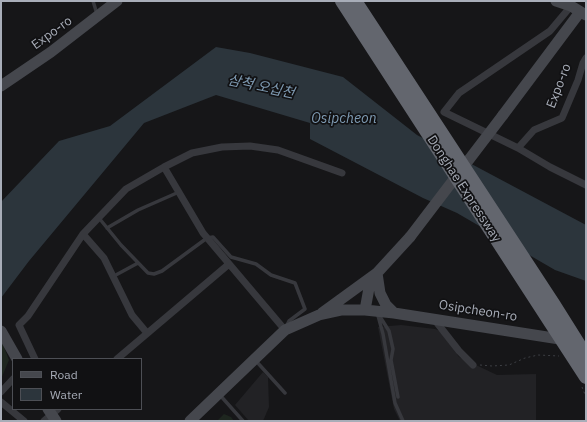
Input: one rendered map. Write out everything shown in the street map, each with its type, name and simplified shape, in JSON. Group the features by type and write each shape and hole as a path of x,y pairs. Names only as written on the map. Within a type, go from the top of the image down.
{"highway":[{"name":"Donghae Expressway","path":"342,1 584,382"},
{"name":"Donghae Expressway","path":"355,1 586,356"}],"street":[{"name":"Expo-ro","path":"1,86 51,52 118,1"},
{"path":"556,1 579,8"},
{"path":"318,315 377,272 410,237 504,115 579,8"},
{"path":"579,8 550,31 459,93 444,112 518,148 550,167 586,185"},
{"name":"Expo-ro","path":"518,148 534,130 562,118 586,58"},
{"path":"35,358 19,325 28,316 83,234 126,189 164,166 192,153 222,147 250,146 278,150 342,173"},
{"path":"164,166 207,238 285,330"},
{"path":"83,234 104,258 132,316 147,333"},
{"path":"118,358 229,264"},
{"path":"364,310 369,288 377,272"},
{"path":"377,272 380,293 386,305 394,313"},
{"name":"Osipcheon-ro","path":"190,421 254,358 285,330 318,315 342,310 377,311 434,318 586,343"},
{"path":"434,318 459,351 473,364"},
{"path":"1,331 16,358"},
{"path":"1,392 12,380"},
{"path":"1,402 24,421"}],"lane":[{"path":"93,1 98,17"},
{"path":"108,228 138,210 179,192"},
{"path":"99,218 148,273 154,274 162,271 207,238 213,236 231,257 256,264 271,275 295,283 305,309 289,321 285,330"},
{"path":"113,277 138,263"},
{"path":"377,311 389,331 393,349 392,360 398,397"},
{"path":"377,311 383,334 395,403 403,421"},
{"path":"254,358 285,393"},
{"path":"219,393 243,421"}],"path":[{"path":"473,364 492,366 509,365 525,358 538,355 559,356"},
{"path":"584,382 586,397"}],"shaded area":[{"path":"401,325 435,329 440,331 459,357 497,375 536,374 536,421 400,421 394,409 378,327"},
{"path":"2,342 9,360 1,379 1,344"},
{"path":"263,372 268,377 269,407 263,421 249,421 235,405"},
{"path":"224,414 231,417 234,421 217,421"}],"water":[{"name":"Osipcheon","path":"216,47 250,53 343,77 417,135 586,225 586,281 555,270 457,213 423,198 310,139 310,123 216,95 144,123 29,261 1,298 1,202 59,141 110,126"}],"water label":[{"name":"삼척 오십천","path":"261,87"}]}
